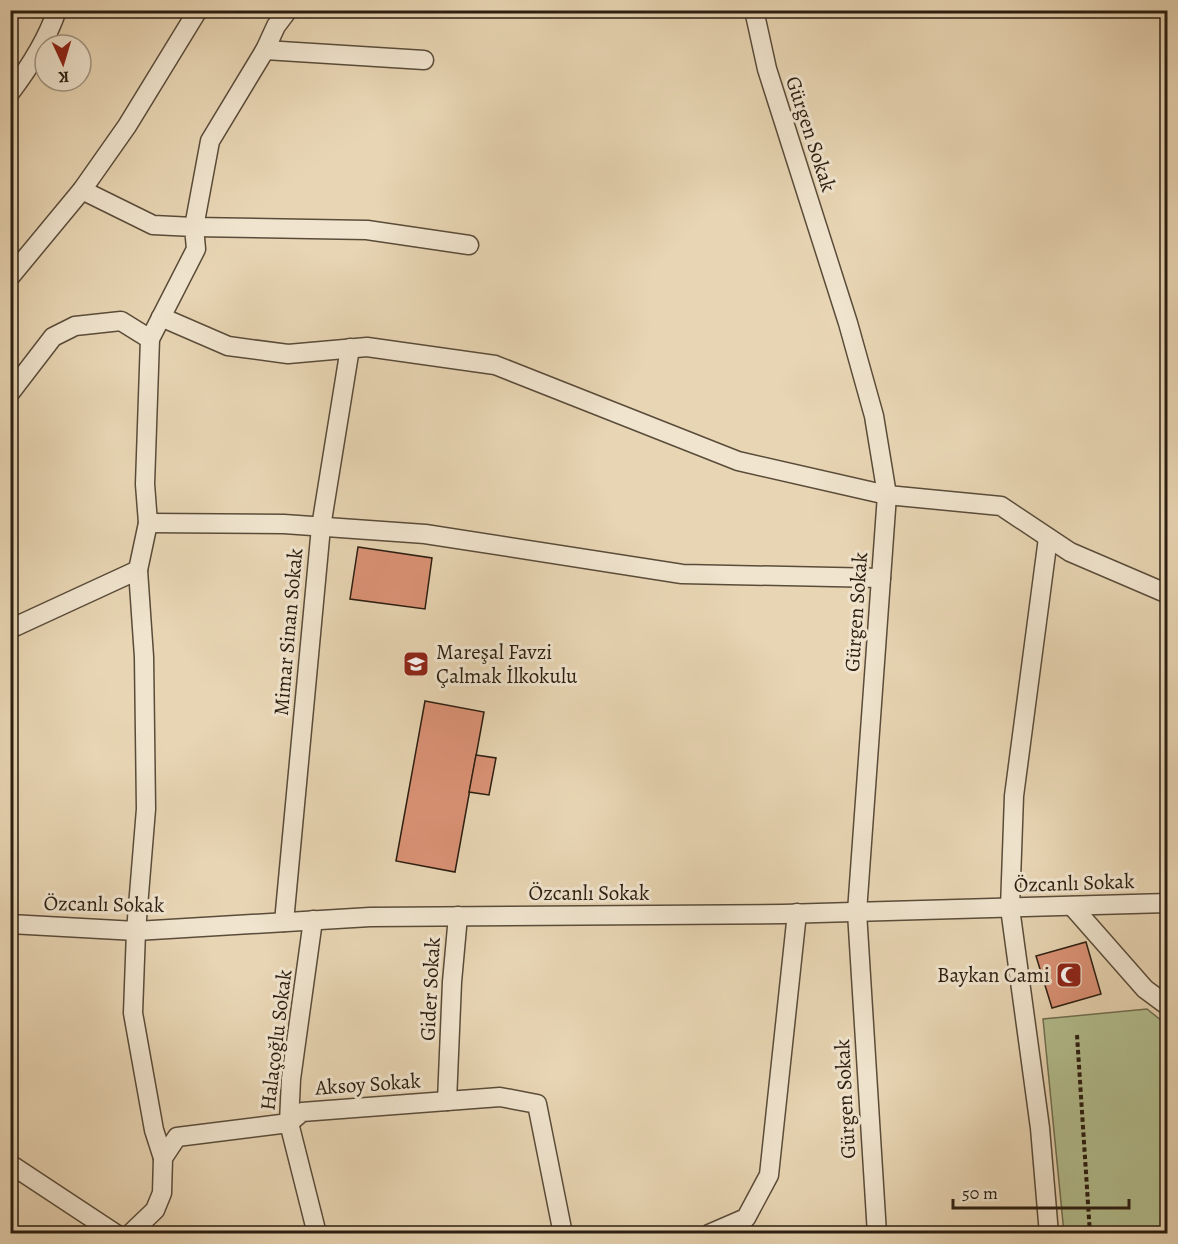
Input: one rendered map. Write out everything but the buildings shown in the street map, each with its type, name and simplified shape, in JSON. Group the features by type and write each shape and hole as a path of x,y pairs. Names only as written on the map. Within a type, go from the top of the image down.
{"street":[{"path":"10,93 18,72 53,23 57,10"},
{"path":"10,277 82,190 127,126 198,10"},
{"path":"130,1233 155,1210 162,1192 163,1158 154,1130 133,1012 136,931 146,809 144,657 138,570 148,523 145,484 150,339 196,249 194,227 210,141 265,50 276,26 288,10"},
{"name":"Gürgen Sokak","path":"754,10 767,69 848,323 874,416 887,495 856,912 877,1233"},
{"path":"265,50 423,60"},
{"path":"82,190 153,225 367,230 469,244"},
{"path":"161,317 228,346 288,354 367,347 495,365 738,461 887,495 1001,506 1070,552 1167,594"},
{"path":"10,393 53,337 75,326 121,321 150,339"},
{"name":"Mimar Sinan Sokak","path":"284,922 321,527 350,348"},
{"path":"148,523 284,524 425,534 681,573 881,578"},
{"path":"1048,538 1014,796 1010,908 1040,1128 1049,1233"},
{"path":"10,629 138,570"},
{"name":"Özcanlı Sokak","path":"10,924 136,931 370,917 856,912 1167,903"},
{"path":"1072,906 1145,989 1167,1006"},
{"path":"709,1233 746,1218 769,1175 797,913"},
{"name":"Gider Sokak","path":"447,1101 452,982 458,916"},
{"name":"Halaçoğlu Sokak","path":"313,920 291,1079 288,1124 317,1233"},
{"name":"Aksoy Sokak","path":"163,1158 177,1137 288,1124 302,1112 500,1097 537,1104 563,1233"},
{"path":"10,1164 116,1233"}],"path":[{"path":"1077,1035 1090,1233"}],"green space":[{"path":"1147,1009 1167,1025 1167,1233 1064,1233 1043,1019"}],"place":[{"name":"Mareşal Favzi Çalmak İlkokulu","path":"416,664"},
{"name":"Baykan Cami","path":"1069,975"}]}
